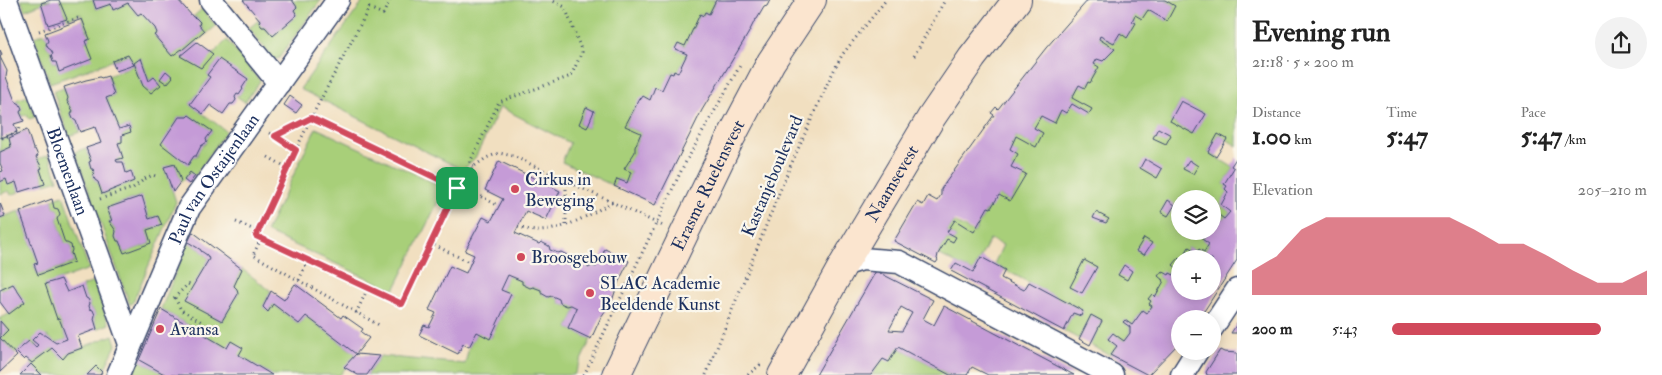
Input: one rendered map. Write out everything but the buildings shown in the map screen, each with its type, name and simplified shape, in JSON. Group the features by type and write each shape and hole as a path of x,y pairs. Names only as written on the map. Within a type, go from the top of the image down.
{"main road":[{"name":"Erasme Ruelensvest","path":"616,375 728,143 772,62 812,0"},
{"name":"Naamsevest","path":"782,375 844,265 931,118 972,58 1017,0"}],"street":[{"name":"Bloemenlaan","path":"6,0 130,344"},
{"path":"210,0 279,83"},
{"name":"Paul van Ostaijenlaan","path":"118,375 189,208 338,0"},
{"path":"844,265 862,259 899,262 1112,375"},
{"path":"1221,314 1237,290"},
{"path":"1182,375 1192,360"}],"path":[{"path":"390,0 383,14 369,8 311,118 256,236 402,304 458,186 473,167 486,158 499,153 513,156 682,235"},
{"path":"473,167 470,162 500,102 572,76 582,52 564,7 552,0"},
{"name":"Kastanjeboulevard","path":"706,375 786,176 829,80 842,55 886,0"},
{"path":"914,56 945,0"},
{"path":"20,38 81,17"},
{"path":"584,375 683,167 746,56"},
{"path":"275,136 311,118"},
{"path":"311,118 499,206"},
{"path":"251,122 296,150"},
{"path":"2,138 18,132 19,127"},
{"path":"268,158 288,168"},
{"path":"80,206 133,188 153,175 158,177"},
{"path":"566,181 566,225"},
{"path":"518,227 535,231 551,230 566,225 613,202"},
{"path":"236,222 258,231"},
{"path":"261,239 254,255 379,325"},
{"path":"430,243 471,263"},
{"path":"298,280 308,260"},
{"path":"356,313 368,288"},
{"path":"175,298 181,310 202,322"}],"green space":[{"path":"21,0 51,0 25,10"},
{"path":"59,0 93,0 96,9 111,4 114,10 128,3 138,15 141,13 153,25 157,33 154,35 172,56 204,31 197,18 193,17 202,9 216,26 180,56 213,54 227,40 260,81 245,102 236,96 243,89 219,60 207,75 210,77 190,104 226,131 195,176 190,173 181,181 175,164 165,167 176,202 133,302 130,305 75,152 86,148 91,161 89,162 94,172 93,175 98,182 102,194 133,181 131,172 126,173 123,162 117,162 116,160 123,157 118,143 123,138 122,135 131,132 129,126 119,129 106,98 114,95 108,76 134,65 128,55 50,83 34,37 45,33 48,41 46,44 51,50 53,62 56,62 60,71 84,62 85,41 90,39 81,14 67,19","holes":["141,58 149,81 154,77 161,85 151,93 143,86 134,63","189,115 212,131 206,139 207,142 199,149 197,156 194,156 188,164 162,144 179,117 187,117","141,196 149,219 158,216 161,225 147,230 151,243 124,253 117,240 116,231 109,222 112,221 107,208"]},
{"path":"292,0 321,0 279,58 274,60 249,28 259,20 259,23 273,35 297,15 294,10 297,7"},
{"path":"364,0 716,0 709,14 705,12 703,16 700,14 685,46 678,43 676,49 687,54 678,73 674,71 662,90 655,87 650,100 643,97 634,108 625,126 641,133 635,147 635,152 624,169 631,172 627,183 617,179 614,186 562,162 570,143 500,107 475,158 463,170 300,89","holes":["586,107 594,111 587,128 579,124"]},
{"path":"1165,0 1237,0 1237,146 1218,134 1208,152 1234,168 1224,184 1227,186 1225,189 1228,192 1221,205 1221,190 1171,190 1171,240 1203,240 1209,244 1205,250 1194,250 1189,247 1187,250 1171,250 1171,275 1162,272 1158,276 1164,281 1155,297 1152,294 1152,306 1147,313 1143,310 1132,325 1124,320 1123,322 1130,327 1130,333 1124,341 1113,333 1108,340 1117,346 1110,355 1090,345 1102,321 1091,315 1079,339 1064,331 1073,313 1081,316 1083,311 994,264 1003,245 990,239 973,272 938,254 947,239 953,242 956,237 947,232 954,222 974,233 988,207 999,195 1010,201 1026,175 1011,167 1018,154 1010,149 1016,136 1036,147 1043,133 1034,128 1041,116 1055,123 1061,110 1066,113 1072,104 1090,114 1092,108 1072,98 1079,85 1085,88 1088,82 1090,83 1099,68 1094,64 1097,59 1103,61 1115,49 1099,39 1100,36 1114,43 1120,33 1127,37 1136,23 1132,21 1135,15 1142,19 1148,10 1167,21 1175,6","holes":["1181,101 1205,114 1194,134 1170,121"]},
{"path":"64,87 68,98 67,101 73,111 71,115 76,121 80,132 69,136 53,91"},
{"path":"28,96 35,117 29,119 27,115 22,116 20,112 22,109 16,100"},
{"path":"316,128 445,188 394,290 266,232"},
{"path":"27,130 9,138 11,147 0,152 0,134 2,140"},
{"path":"49,155 58,180 45,184 40,169 42,168 37,159"},
{"path":"6,179 16,182 19,192 11,195 9,191 0,194 0,182"},
{"path":"63,195 89,269 45,285 67,339 56,343 47,336 32,340 38,345 36,347 29,341 15,353 0,338 8,330 0,321 0,318 9,314 24,302 13,284 0,290 0,218 25,209 20,212 38,263 34,265 38,275 74,263 71,245 65,243 57,219 58,209 54,208 52,199"},
{"path":"1221,205 1230,212 1224,219 1221,219"},
{"path":"188,242 201,250 209,259 185,301 222,321 238,294 234,286 242,269 271,291 263,307 268,312 273,304 299,324 306,316 356,354 340,375 272,375 161,309"},
{"path":"508,275 522,281 522,284 541,290 541,293 559,299 560,303 577,308 568,328 591,339 574,375 367,375 380,356 465,364 469,347 477,332 491,338 511,295 501,290"},
{"path":"94,282 109,324 97,329 94,319 95,315 93,310 90,309 90,303 82,286"},
{"path":"113,335 116,345 104,370 96,366 87,375 42,375 31,364 52,348 63,359 68,353"},
{"path":"898,347 950,375 871,375 883,359 894,354"},
{"path":"139,360 166,375 133,375"}],"place":[{"name":"Cirkus in Beweging","path":"515,189"},
{"name":"Broosgebouw","path":"521,257"},
{"name":"SLAC Academie Beeldende Kunst","path":"590,293"},
{"name":"Avansa","path":"160,329"}],"route":[{"path":"311,118 457,188 402,304 256,236 296,150 275,136 311,118"}]}
